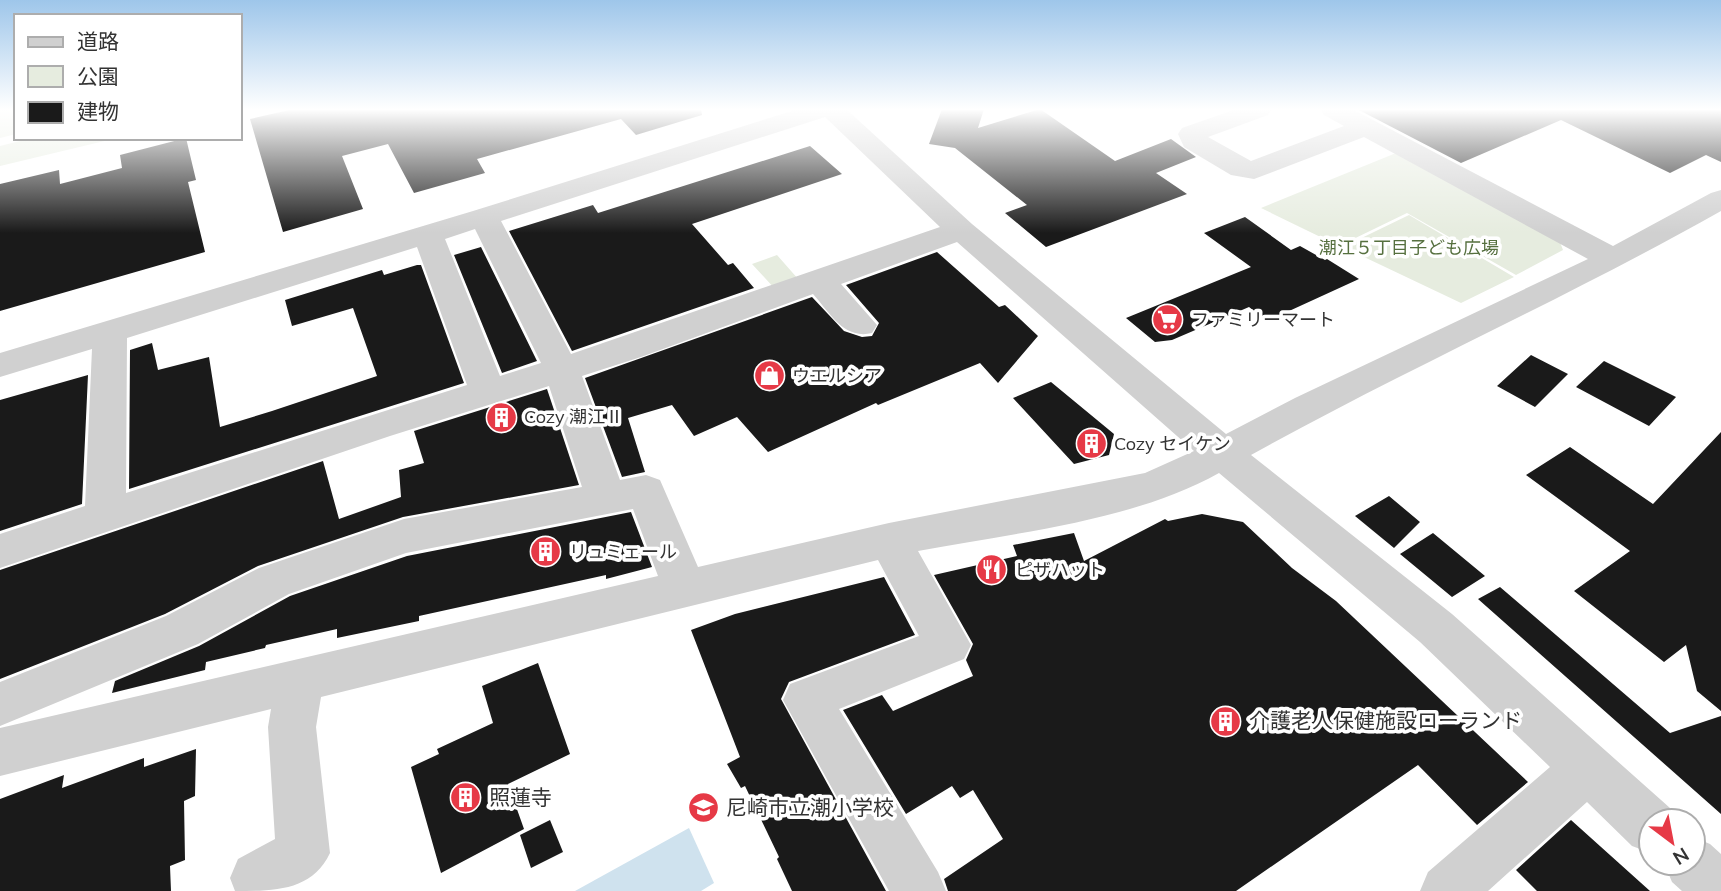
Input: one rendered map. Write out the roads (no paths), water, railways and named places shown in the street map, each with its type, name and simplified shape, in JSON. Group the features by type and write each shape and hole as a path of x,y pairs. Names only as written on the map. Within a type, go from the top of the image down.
{"street":[{"path":"0,365 693,151"},
{"path":"876,151 961,230 1223,453 1436,628 1637,815"},
{"path":"1210,151 1241,169 1254,170 1304,151"},
{"path":"1409,151 1613,259"},
{"path":"0,752 889,540 1074,505 1152,487 1223,453 1308,407 1613,259 1721,199"},
{"path":"484,217 562,369 606,498"},
{"path":"0,551 377,426 629,349 961,230"},
{"path":"428,234 488,392"},
{"path":"818,280 860,325"},
{"path":"105,516 110,332"},
{"path":"0,704 182,630 274,581 404,536 646,491 683,588"},
{"path":"889,540 948,645 807,700 919,891"},
{"path":"257,878 303,853 292,727 300,679"},
{"path":"1447,891 1558,792 1587,770"},
{"path":"1707,877 1721,890"}],"water":[{"path":"689,828 714,883 701,891 575,891"}],"place":[{"name":"ファミリーマート","path":"1168,320"},
{"name":"ウエルシア","path":"769,376"},
{"name":"Cozy 潮江Ⅱ","path":"501,417"},
{"name":"Cozy セイケン","path":"1091,444"},
{"name":"リュミェール","path":"546,552"},
{"name":"ピザハット","path":"992,570"},
{"name":"介護老人保健施設ローランド","path":"1226,721"},
{"name":"照蓮寺","path":"466,798"},
{"name":"尼崎市立潮小学校","path":"703,808"}],"park label":[{"name":"潮江５丁目子ども広場","path":"1409,248"}]}
